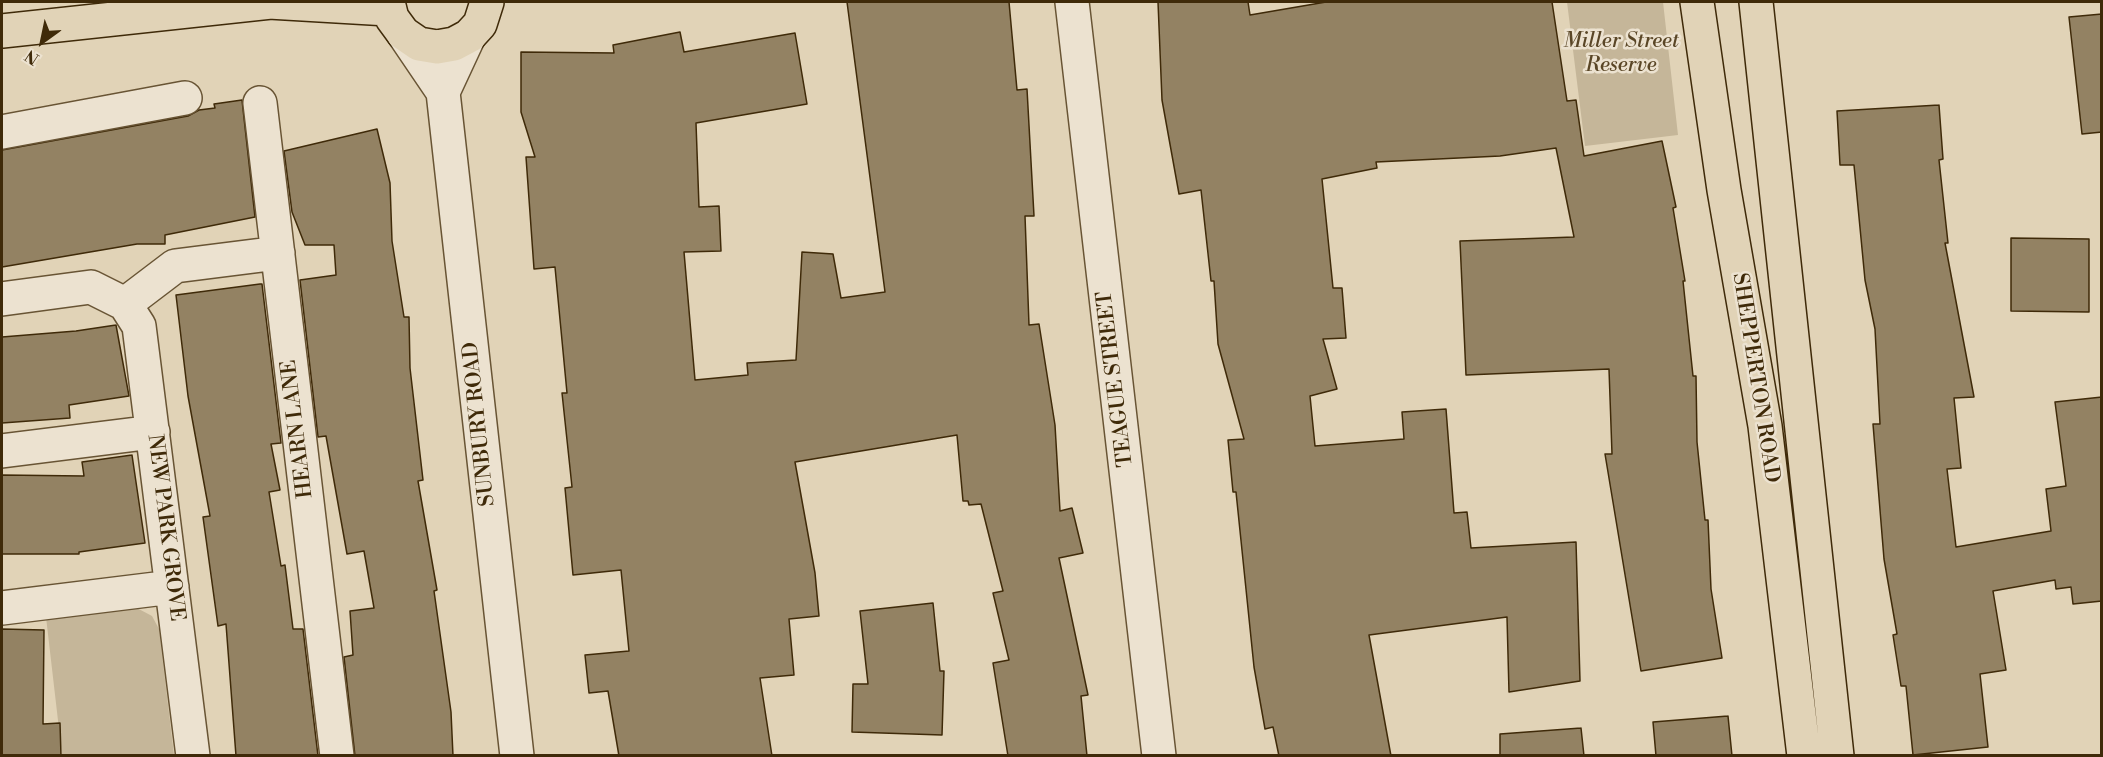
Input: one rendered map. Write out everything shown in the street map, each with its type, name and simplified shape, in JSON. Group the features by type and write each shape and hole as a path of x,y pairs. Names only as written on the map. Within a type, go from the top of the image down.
{"main road":[{"path":"2,31 270,2 393,15 419,44 438,47 454,44 469,36 494,4"},
{"name":"SHEPPERTON ROAD","path":"1697,2 1724,190 1765,426 1804,756"},
{"name":"SHEPPERTON ROAD","path":"1756,2 1837,756"}],"street":[{"name":"TEAGUE STREET","path":"1072,2 1160,756"},
{"name":"SUNBURY ROAD","path":"393,15 442,92 517,756"},
{"path":"442,92 469,36"},
{"path":"2,132 185,98"},
{"name":"HEARN LANE","path":"260,103 337,756"},
{"path":"2,299 91,287 125,304 175,266 278,253"},
{"name":"NEW PARK GROVE","path":"125,304 139,326 193,756"},
{"path":"2,451 153,432"},
{"path":"2,608 172,587"}],"green space":[{"name":"Miller Street Reserve","path":"1567,2 1663,2 1678,135 1585,146"},
{"path":"135,607 152,616 159,629 174,755 62,755 46,617"}],"building":[{"path":"847,2 1009,2 1017,90 1027,89 1034,216 1025,216 1029,325 1039,324 1055,425 1060,511 1072,508 1083,553 1059,558 1088,695 1081,696 1087,756 1008,756 993,663 1009,660 993,593 1003,591 981,504 969,505 968,501 963,501 957,435 795,462 815,573 819,616 789,619 794,675 760,678 772,756 619,756 608,691 589,693 585,655 629,651 621,570 573,575 565,488 572,487 562,393 567,393 555,267 534,269 526,157 535,157 521,112 521,52 614,53 613,45 680,32 684,52 795,33 807,104 696,123 699,207 719,206 721,251 684,252 695,380 748,375 747,363 796,360 802,252 833,254 841,298 885,292"},
{"path":"1158,2 1248,2 1250,15 1326,2 1552,2 1567,101 1576,100 1584,156 1662,141 1676,207 1673,208 1685,281 1683,281 1693,376 1696,376 1697,442 1705,520 1708,520 1711,589 1722,658 1641,671 1605,454 1612,454 1609,369 1466,375 1460,241 1574,237 1556,148 1500,156 1376,162 1377,168 1322,179 1333,288 1342,288 1346,338 1323,339 1337,389 1310,396 1315,446 1404,439 1402,412 1446,409 1454,513 1467,512 1471,548 1576,542 1580,681 1509,692 1507,617 1369,635 1391,756 1279,756 1273,727 1265,729 1254,667 1236,492 1233,492 1228,440 1244,439 1218,344 1214,281 1211,281 1201,190 1179,194 1162,100"},
{"path":"2102,14 2102,132 2082,134 2069,17"},
{"path":"242,100 255,217 165,235 165,244 137,244 2,267 2,150 188,116 199,110 215,108 214,104"},
{"path":"1939,105 1943,159 1939,160 1948,243 1945,243 1974,397 1954,398 1961,468 1947,469 1956,547 2051,531 2046,489 2066,486 2055,402 2102,397 2102,601 2073,604 2071,587 2056,589 2055,580 1993,591 2006,670 1980,674 1988,747 1913,755 1906,686 1901,686 1893,635 1897,634 1884,559 1873,424 1880,424 1875,329 1865,280 1854,165 1840,165 1837,111"},
{"path":"377,129 390,183 392,241 404,317 409,317 410,368 423,480 418,481 437,590 434,591 451,712 453,756 355,756 344,657 353,655 350,611 374,608 364,551 347,554 326,436 318,437 300,280 336,275 334,245 305,245 292,212 284,151"},
{"path":"2011,238 2089,239 2089,312 2011,311"},
{"path":"262,284 281,443 271,444 280,490 269,492 281,566 285,565 293,629 303,629 318,756 236,756 226,624 218,626 203,517 210,516 188,396 176,295"},
{"path":"116,325 129,396 69,405 70,418 2,423 2,337"},
{"path":"132,455 145,543 79,552 79,554 2,554 2,475 84,476 82,462"},
{"path":"933,603 940,671 944,671 942,735 852,732 853,684 868,684 860,611"},
{"path":"2,629 44,630 43,724 60,723 61,756 2,756"},
{"path":"1728,716 1732,756 1656,756 1653,722"},
{"path":"1581,728 1584,756 1500,756 1500,734"}]}
